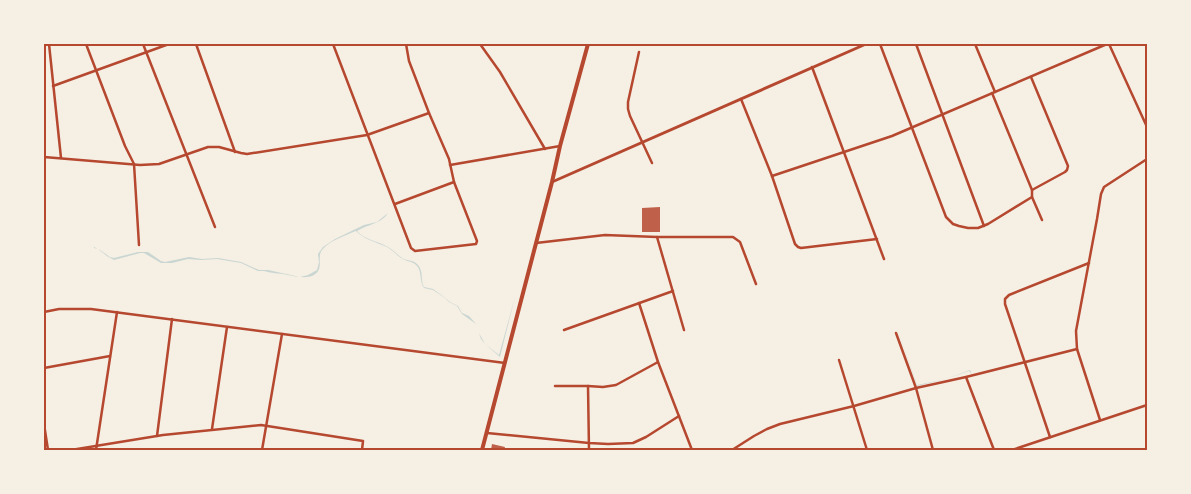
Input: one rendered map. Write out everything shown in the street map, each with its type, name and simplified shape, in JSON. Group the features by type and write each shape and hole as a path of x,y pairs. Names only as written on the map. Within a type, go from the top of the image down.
{"highway":[{"path":"482,450 588,44"}],"street":[{"path":"49,44 60,158"},
{"path":"86,44 125,146 134,164 138,245"},
{"path":"143,44 215,227"},
{"path":"53,86 169,44"},
{"path":"196,44 236,152"},
{"path":"333,44 411,248 415,251 476,244 471,224 454,182 449,159 408,61 406,44"},
{"path":"480,44 500,72 545,148"},
{"path":"552,182 866,44"},
{"path":"880,44 946,217 953,224 968,228 978,228 1032,197"},
{"path":"916,44 984,226"},
{"path":"975,44 1042,220"},
{"path":"772,176 892,136 1108,44 1147,128"},
{"path":"639,52 628,109 652,163"},
{"path":"812,67 884,259"},
{"path":"1031,77 1068,166 1065,172 1032,190"},
{"path":"741,99 772,176 795,244 801,248 877,239"},
{"path":"44,157 134,164 159,164 208,147 218,147 248,154 367,135 429,113"},
{"path":"450,164 560,146"},
{"path":"1100,420 1077,349 1076,331 1101,194 1104,187 1147,160"},
{"path":"394,204 454,182"},
{"path":"536,243 605,235 733,237 740,242 756,284"},
{"path":"657,237 684,330"},
{"path":"1050,437 1005,300 1009,295 1089,263"},
{"path":"564,330 673,291"},
{"path":"639,303 658,362 692,450"},
{"path":"44,312 75,308 117,312 505,363"},
{"path":"96,448 117,312"},
{"path":"157,436 172,319"},
{"path":"212,430 227,327"},
{"path":"896,333 916,388 933,450"},
{"path":"262,450 282,334"},
{"path":"732,450 754,436 780,424 854,406 916,388 1077,349"},
{"path":"44,368 110,356"},
{"path":"840,360 867,450"},
{"path":"555,386 603,387 616,385 658,362"},
{"path":"966,377 994,450"},
{"path":"588,386 589,450"},
{"path":"1012,450 1147,405"},
{"path":"486,433 589,443 633,443 679,416"},
{"path":"44,424 48,450"},
{"path":"71,450 96,448 157,436 266,425 363,441 362,450"}],"shaded area":[{"path":"388,213 378,222 357,231 390,248 404,259 416,263 421,270 422,282 419,268 415,264 401,258 387,247 363,237 356,231 325,247 321,252 320,267 313,276 300,277 317,270 318,254 323,247 364,225 377,222"},
{"path":"98,249 114,258 138,252 148,252 165,262 189,257 202,259 218,258 241,262 259,270 268,270 299,277 258,271 241,263 217,259 201,260 188,259 172,263 161,263 144,253 140,253 114,260"},
{"path":"422,282 424,287 433,289 458,306 462,313 469,316 476,324 462,314 457,306 449,302 433,290 424,288"},
{"path":"515,297 500,357 485,344 499,355"},
{"path":"898,331 917,385 946,379 917,386"}],"building":[{"path":"660,207 660,232 642,232 642,208"},
{"path":"492,444 505,447 504,450 491,450"}]}
